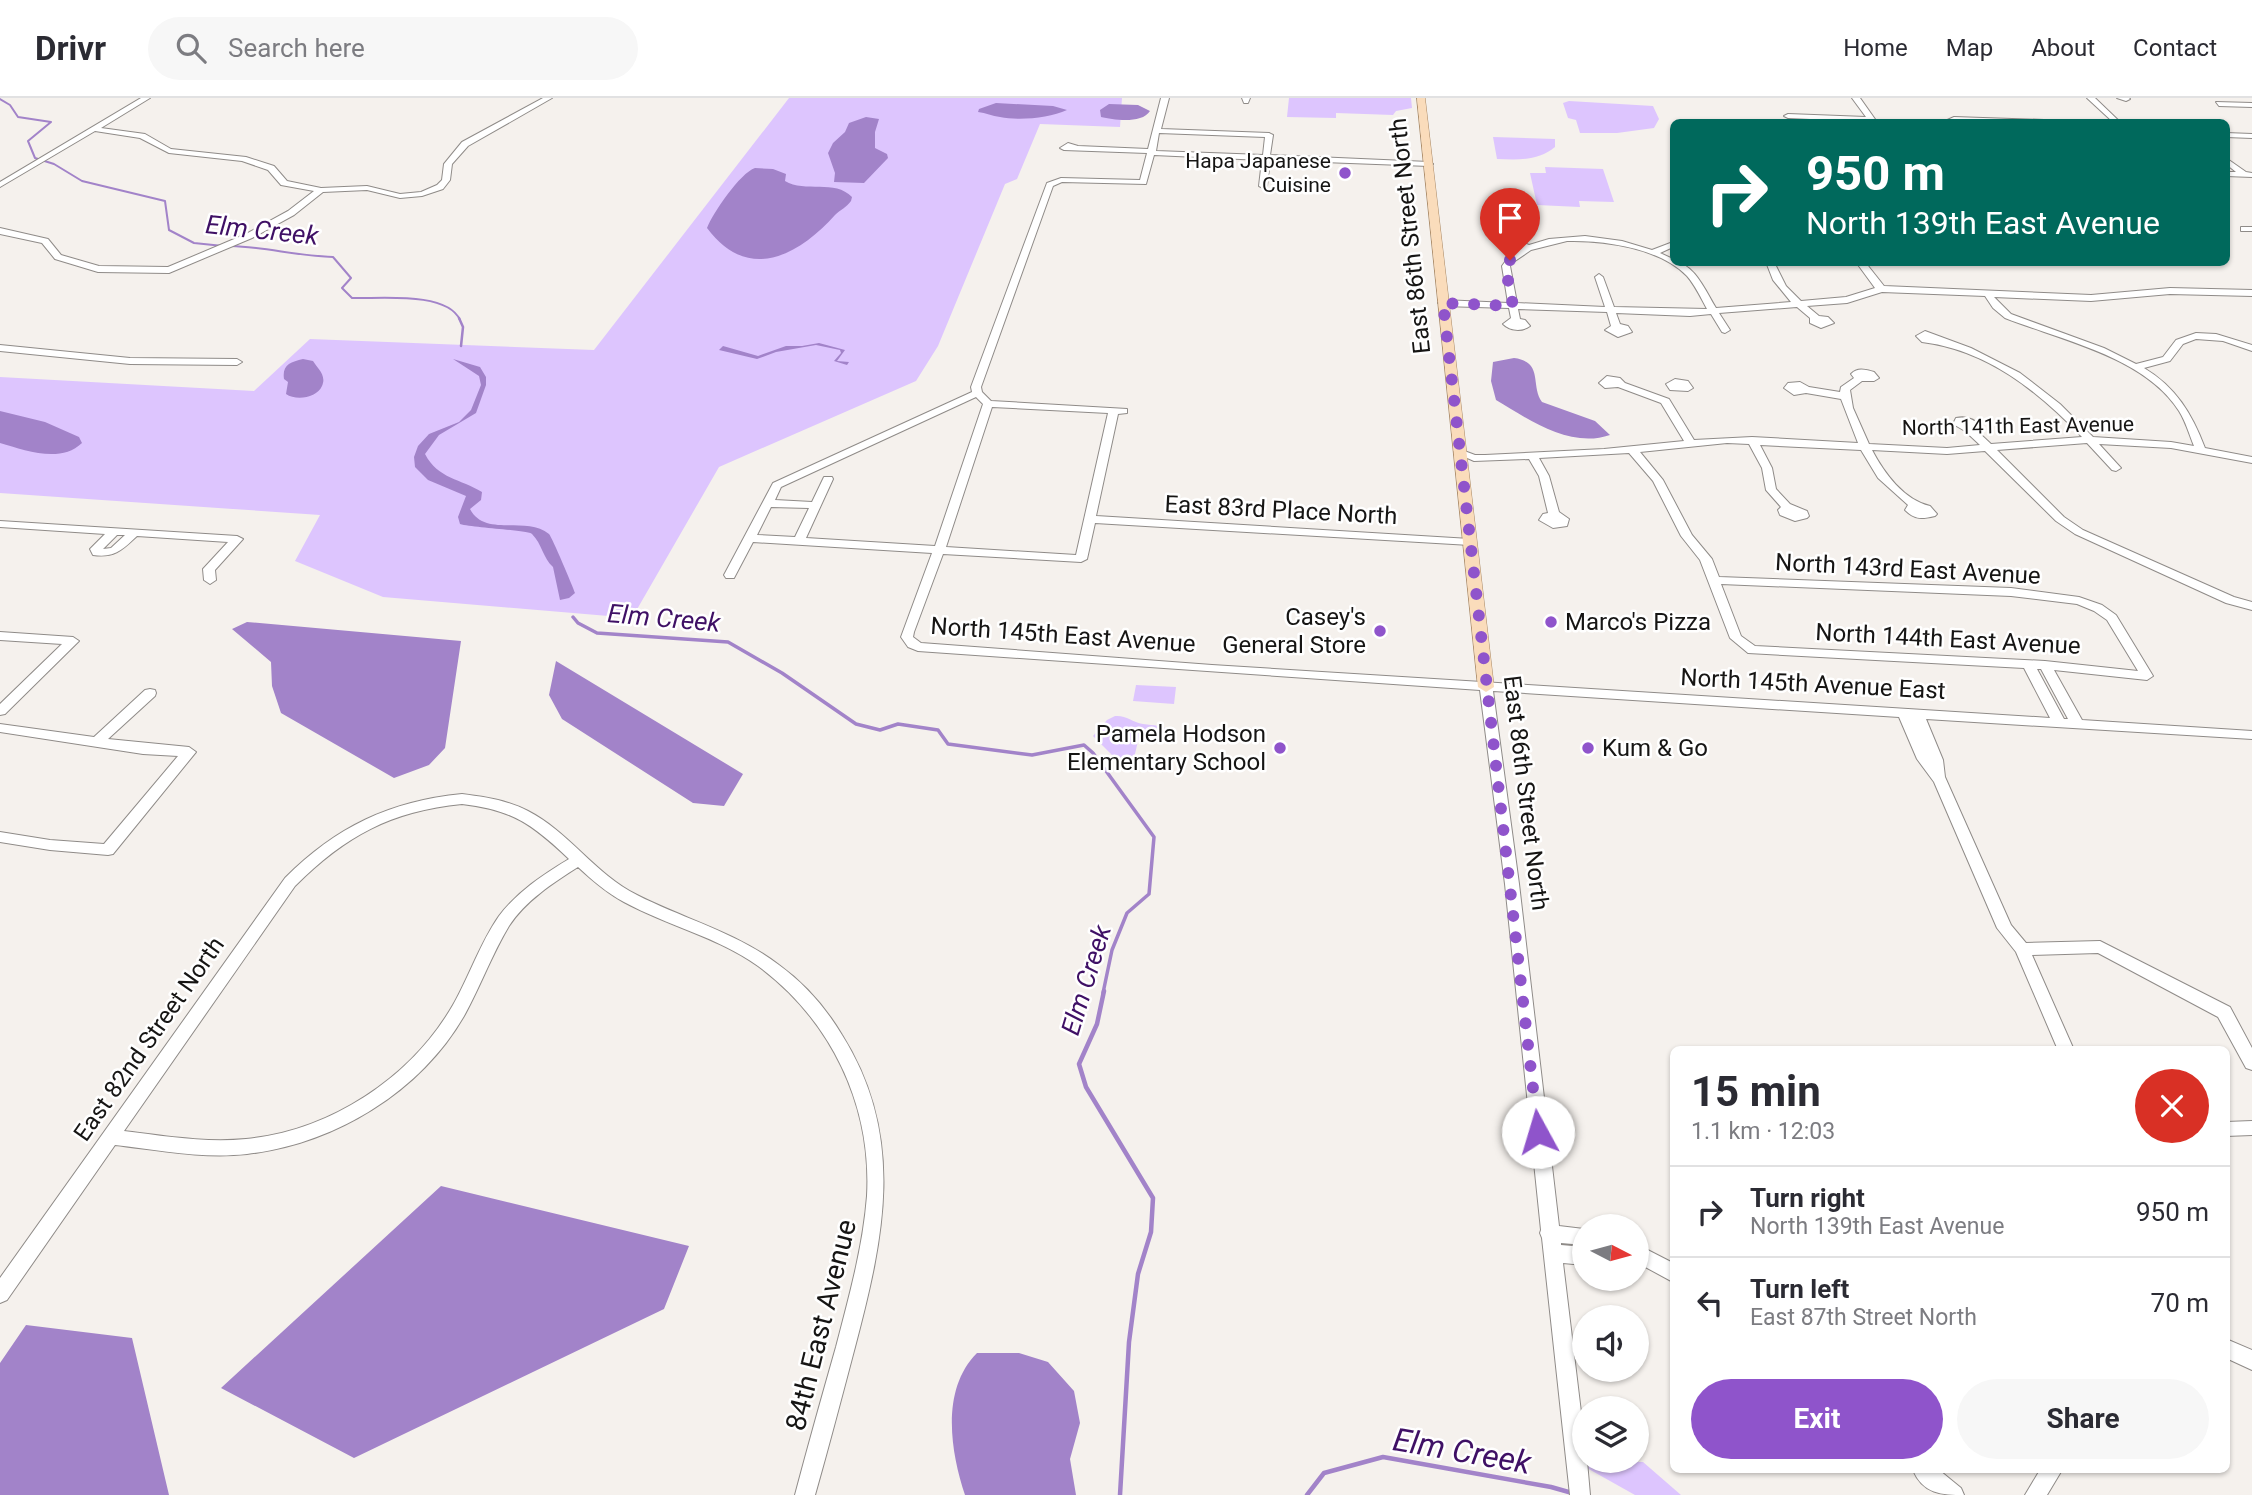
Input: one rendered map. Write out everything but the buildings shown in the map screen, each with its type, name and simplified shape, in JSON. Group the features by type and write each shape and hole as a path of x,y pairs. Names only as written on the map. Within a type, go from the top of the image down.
{"main road":[{"name":"East 86th Street North","path":"1421,98 1486,687"}],"street":[{"path":"0,185 146,98"},
{"path":"93,129 142,136 169,151 243,159 271,168 284,183 321,190 367,188 394,196 422,194 444,183 448,164 466,144 548,98"},
{"path":"749,538 1081,559 1089,519 1119,411 988,404 977,393 976,387 1050,185 1062,180 1140,183 1145,180 1165,98"},
{"path":"1856,98 1872,119"},
{"path":"2091,98 2114,119"},
{"path":"2219,104 2252,105"},
{"path":"1788,116 1839,119"},
{"path":"1157,131 1211,137 1269,135 1263,186"},
{"path":"2230,135 2252,136"},
{"path":"1076,148 1428,162"},
{"path":"2230,163 2247,175"},
{"path":"0,231 45,241 58,257 98,269 169,270 248,236 292,213 321,190"},
{"path":"1502,237 1529,248"},
{"path":"1516,321 1506,266 1513,257 1529,248 1553,241 1587,239 1619,243 1670,260"},
{"path":"1652,253 1670,245"},
{"path":"1679,266 1690,275 1726,330"},
{"path":"1771,266 1777,283 1816,318"},
{"path":"1863,266 1881,289"},
{"path":"1599,277 1616,326"},
{"path":"2185,278 2199,291"},
{"path":"1443,303 1609,311 1715,312 1847,300 1881,289 2091,299 2199,291 2252,293"},
{"path":"1987,293 1996,306 2008,316 2099,351 2134,367 2159,384 2187,415 2200,449"},
{"path":"2134,367 2162,361 2174,355 2179,342 2185,338 2210,336 2247,344"},
{"path":"1937,340 1980,355 2024,377 2054,402 2116,468"},
{"path":"0,348 130,362 237,362"},
{"path":"1860,378 1849,384 1844,396 1883,477 1916,506"},
{"path":"1621,385 1656,396 1671,407 1689,442"},
{"path":"1656,396 1674,388"},
{"path":"1806,390 1844,396"},
{"path":"730,575 771,491 783,481 977,393"},
{"path":"939,550 988,404"},
{"path":"1969,429 2060,519 2078,532 2251,606"},
{"path":"1752,440 1767,468 1771,490 1788,508"},
{"name":"North 141th East Avenue","path":"1459,452 1474,458 1752,440 1947,451 2090,440 2132,441 2200,449 2252,460"},
{"path":"1632,449 1658,480 1680,524 1706,559 1715,580"},
{"path":"1531,454 1546,483 1554,515"},
{"path":"799,541 828,480"},
{"path":"766,503 817,505"},
{"name":"East 83rd Place North","path":"1089,519 1470,542"},
{"path":"0,524 237,539 209,569 210,580"},
{"path":"0,538 15,525"},
{"path":"114,531 96,549 97,553 114,551 134,533"},
{"name":"North 145th East Avenue","path":"939,550 908,632 907,637 912,644 927,648 1372,679"},
{"name":"North 143rd East Avenue","path":"1715,580 2011,592 2079,601 2098,608 2114,621 2147,676"},
{"name":"North 144th East Avenue","path":"1715,580 1736,638 1747,648 1766,653 2045,665 2147,676"},
{"path":"0,636 74,641 0,711"},
{"path":"2028,664 2059,722"},
{"path":"2045,665 2077,723"},
{"name":"North 145th Avenue East","path":"1372,679 2247,735"},
{"name":"East 86th Street North","path":"1486,687 1512,884 1580,1495"},
{"path":"97,742 150,693"},
{"path":"1910,713 1924,759 1940,780 2005,928 2022,949 2064,1046"},
{"path":"0,728 189,752 108,850 0,837"},
{"path":"2247,735 2252,748"},
{"name":"East 82nd Street North","path":"0,1294 289,882 312,858 355,828 396,812 425,804 480,802 523,814 578,860"},
{"path":"110,1137 217,1148 251,1146 314,1130 370,1102 410,1071 442,1036 504,921 516,906 542,882 578,860"},
{"name":"84th East Avenue","path":"578,860 613,889 734,944 790,982 831,1030 855,1074 870,1119 876,1162 874,1226 857,1303 805,1495"},
{"path":"2022,949 2100,947 2224,1012 2252,1063"},
{"path":"2230,1129 2252,1128"},
{"path":"1549,1233 1572,1236"},
{"path":"1552,1253 1572,1255"},
{"path":"1649,1259 1669,1270"},
{"path":"1649,1265 1669,1270"},
{"path":"2230,1350 2252,1360"},
{"path":"1927,1473 1954,1495"},
{"path":"2035,1495 2050,1473"}],"shaded area":[{"path":"789,98 1122,98 1120,127 1040,124 1017,179 1005,184 938,346 916,381 719,467 632,618 383,597 295,561 320,515 0,493 0,377 254,391 310,339 594,350"},
{"path":"1289,98 1411,98 1412,108 1396,111 1393,115 1336,113 1336,118 1287,117"},
{"path":"1569,101 1653,106 1659,119 1654,128 1617,133 1580,133 1576,120 1568,118 1563,103"},
{"path":"996,103 1053,106 1067,110 1025,119 997,117 978,112 979,109"},
{"path":"1109,104 1138,105 1150,111 1141,118 1134,119 1101,117 1100,110"},
{"path":"866,117 879,119 875,132 875,148 887,154 888,158 864,183 834,182 835,173 828,153 849,123"},
{"path":"1493,137 1555,139 1555,147 1535,157 1497,159"},
{"path":"1545,167 1603,169 1614,202 1579,201 1580,207 1537,205 1530,173 1546,173"},
{"path":"755,168 773,169 786,174 785,181 793,184 837,189 852,197 851,201 821,230 789,252 772,258 756,259 739,255 723,245 707,228 735,185"},
{"path":"819,343 845,350 837,361 849,362 847,365 834,361 841,353 840,350 816,345 776,352 757,359 719,350 723,346 758,356 786,346"},
{"path":"1514,358 1523,360 1533,369 1542,402 1595,421 1610,435 1580,438 1565,435 1536,423 1496,400 1491,381 1493,362"},
{"path":"303,359 313,361 319,369 323,378 322,386 311,396 290,396 286,394 288,382 284,379 284,370 291,363"},
{"path":"453,359 480,367 486,377 486,385 476,413 439,435 425,454 443,474 482,492 481,500 470,509 477,518 496,525 529,526 549,534 575,593 569,598 560,600 553,567 532,534 460,524 458,517 466,496 428,480 415,467 414,457 418,446 429,434 459,422 471,410 481,385 479,376"},
{"path":"0,411 45,422 79,437 82,443 63,453 42,454 0,443"},
{"path":"247,622 461,641 445,748 429,765 394,778 281,713 272,686 271,662 232,629"},
{"path":"556,661 743,774 724,806 693,803 562,719 549,695"},
{"path":"1136,685 1176,687 1174,704 1133,701"},
{"path":"1115,716 1160,726 1170,731 1166,741 1139,737 1134,758 1117,760 1093,736 1107,720"},
{"path":"441,1186 689,1246 664,1309 354,1458 221,1388"},
{"path":"26,1325 132,1338 169,1495 0,1495 0,1363"},
{"path":"977,1353 1019,1353 1048,1362 1074,1391 1080,1423 1070,1459 1076,1495 965,1495 955,1459 953,1402 958,1384"},
{"path":"1649,1467 1681,1495 1635,1495 1596,1473 1649,1473"}],"waterway":[{"name":"Elm Creek","path":"0,99 10,105 18,117 51,122 28,141 35,158 54,164 82,181 165,201 169,230 194,243 223,246"},
{"name":"Elm Creek","path":"231,246 333,257 351,278 342,288 352,298 427,301 441,304 453,311 460,320"},
{"name":"Elm Creek","path":"460,320 463,327 461,346"},
{"name":"Elm Creek","path":"573,617 578,623 597,633 728,642 782,673 856,724 880,730 898,724 938,730 948,744 1032,755 1084,745 1093,753 1154,837 1149,894 1127,913 1112,950 1103,993"},
{"name":"Elm Creek","path":"1104,991 1097,1024 1079,1064 1086,1087 1153,1198 1151,1232 1138,1274 1129,1342 1120,1495"},
{"name":"Elm Creek","path":"1307,1495 1324,1473 1383,1457 1551,1487 1579,1495"}],"place":[{"name":"Hapa Japanese Cuisine","path":"1345,173"},
{"name":"Marco's Pizza","path":"1551,622"},
{"name":"Casey's General Store","path":"1380,631"},
{"name":"Pamela Hodson Elementary School","path":"1280,748"},
{"name":"Kum & Go","path":"1588,748"}],"route":[{"path":"1510,260 1506,270 1513,306 1443,303 1474,585 1512,884 1538,1132"}]}
